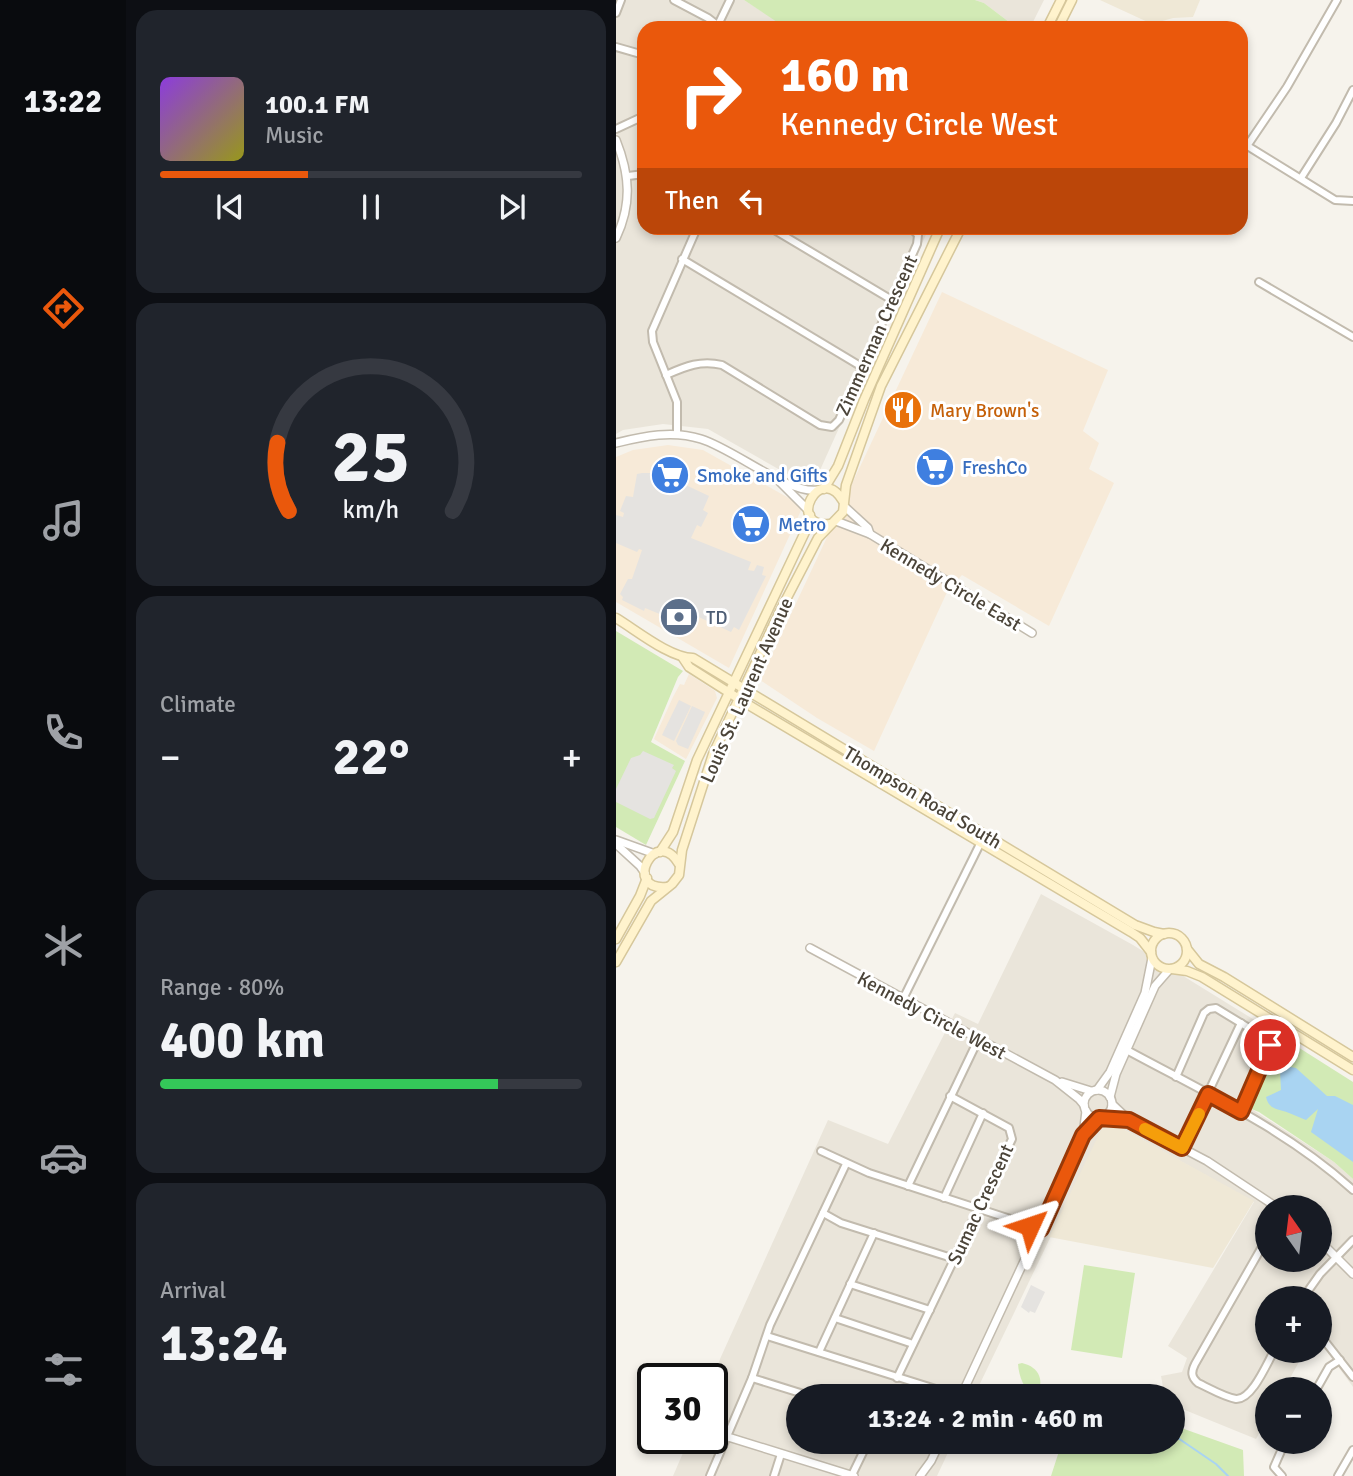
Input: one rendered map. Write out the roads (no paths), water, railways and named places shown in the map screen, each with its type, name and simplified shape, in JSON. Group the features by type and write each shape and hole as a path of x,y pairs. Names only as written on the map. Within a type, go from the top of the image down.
{"main road":[{"path":"1050,21 1061,0"},
{"path":"1062,21 1072,0"},
{"path":"937,235 863,400 836,472 821,490 810,498 809,512 819,523 833,522 840,517 881,386 957,235"},
{"path":"821,490 835,492 843,503"},
{"name":"Louis St. Laurent Avenue","path":"657,853 673,832 697,760 805,532 809,512"},
{"name":"Louis St. Laurent Avenue","path":"679,864 706,774 741,694 818,538 833,522"},
{"name":"Thompson Road South","path":"616,618 683,658 690,667 731,687 980,844 1140,938 1152,955"},
{"name":"Thompson Road South","path":"741,694 1135,925 1164,933"},
{"path":"616,939 640,896 646,862 657,853 671,855 679,864 676,880 651,901 616,962"},
{"path":"645,876 655,886 667,887"},
{"path":"1353,1057 1199,964 1176,934 1164,933 1154,940 1152,955 1159,966 1202,977 1353,1070"},
{"path":"1171,969 1185,958 1187,949"}],"street":[{"path":"616,13 621,0"},
{"path":"674,0 708,21"},
{"path":"721,21 730,0"},
{"path":"1248,139 1287,87 1337,0"},
{"path":"616,47 637,53"},
{"path":"1301,178 1336,123 1353,90"},
{"path":"616,129 637,119"},
{"path":"616,140 628,176 626,216 616,238"},
{"path":"1248,146 1335,200 1353,201"},
{"path":"628,176 637,175"},
{"path":"677,434 677,402 653,342 652,331 694,235"},
{"path":"783,235 892,300"},
{"name":"Zimmerman Crescent","path":"666,375 707,362 722,365 820,425 829,427 839,420 918,235"},
{"path":"682,259 863,367"},
{"path":"1259,282 1353,337"},
{"path":"616,443 651,435 677,434 701,439 731,451 778,480 806,490 821,490"},
{"path":"778,480 809,512"},
{"name":"Kennedy Circle East","path":"843,503 868,528 870,534"},
{"name":"Kennedy Circle East","path":"833,522 870,534 1032,633"},
{"path":"616,842 657,853"},
{"path":"616,842 619,849 640,866 645,876"},
{"path":"904,999 980,844"},
{"name":"Kennedy Circle West","path":"810,948 1055,1080 1079,1099 1085,1108"},
{"path":"1083,1135 1110,1112 1116,1074 1123,1048 1145,993 1152,955"},
{"path":"966,1384 1083,1135 1086,1097 1110,1072 1157,982 1171,969"},
{"path":"1175,1077 1204,1013 1216,1008 1267,1039 1270,1045 1241,1112"},
{"path":"1182,1148 1241,1023"},
{"path":"908,1186 978,1040"},
{"path":"1123,1048 1289,1139 1334,1172 1353,1190"},
{"name":"Kennedy Circle West","path":"1055,1080 1094,1090"},
{"path":"1094,1090 1105,1091 1129,1120 1240,1181 1260,1195"},
{"name":"Sumac Crescent","path":"897,1378 1012,1139 1009,1128 950,1096"},
{"path":"1085,1108 1091,1116 1129,1120"},
{"path":"944,1198 983,1113"},
{"path":"821,1151 846,1164 908,1186 1041,1229"},
{"path":"728,1435 767,1335 846,1164"},
{"path":"823,1213 841,1223 955,1259"},
{"path":"819,1352 874,1233"},
{"path":"1310,1286 1353,1240"},
{"path":"1332,1253 1353,1274"},
{"path":"1255,1259 1191,1371 1198,1384 1236,1399 1250,1392 1267,1363"},
{"path":"850,1284 930,1310"},
{"path":"835,1318 913,1344"},
{"path":"767,1335 918,1384"},
{"path":"1332,1350 1353,1377"},
{"path":"1323,1377 1329,1367 1340,1360"},
{"path":"752,1378 786,1389"},
{"path":"728,1437 853,1476 863,1454"},
{"path":"1338,1476 1353,1450"},
{"path":"710,1476 720,1454"},
{"path":"774,1476 781,1454"},
{"path":"920,1476 934,1454"},
{"path":"1278,1454 1274,1467 1282,1476"},
{"path":"928,1476 931,1461"}],"water":[{"path":"1285,1066 1296,1068 1327,1096 1335,1096 1353,1105 1353,1162 1311,1132 1318,1109 1306,1120 1269,1104 1266,1097 1281,1090 1280,1071"}],"waterway":[{"path":"1185,1443 1216,1464 1228,1476"}],"place":[{"name":"Mary Brown's","path":"903,410"},
{"name":"FreshCo","path":"935,467"},
{"name":"Smoke and Gifts","path":"670,475"},
{"name":"Metro","path":"751,524"},
{"name":"TD","path":"679,617"}]}
